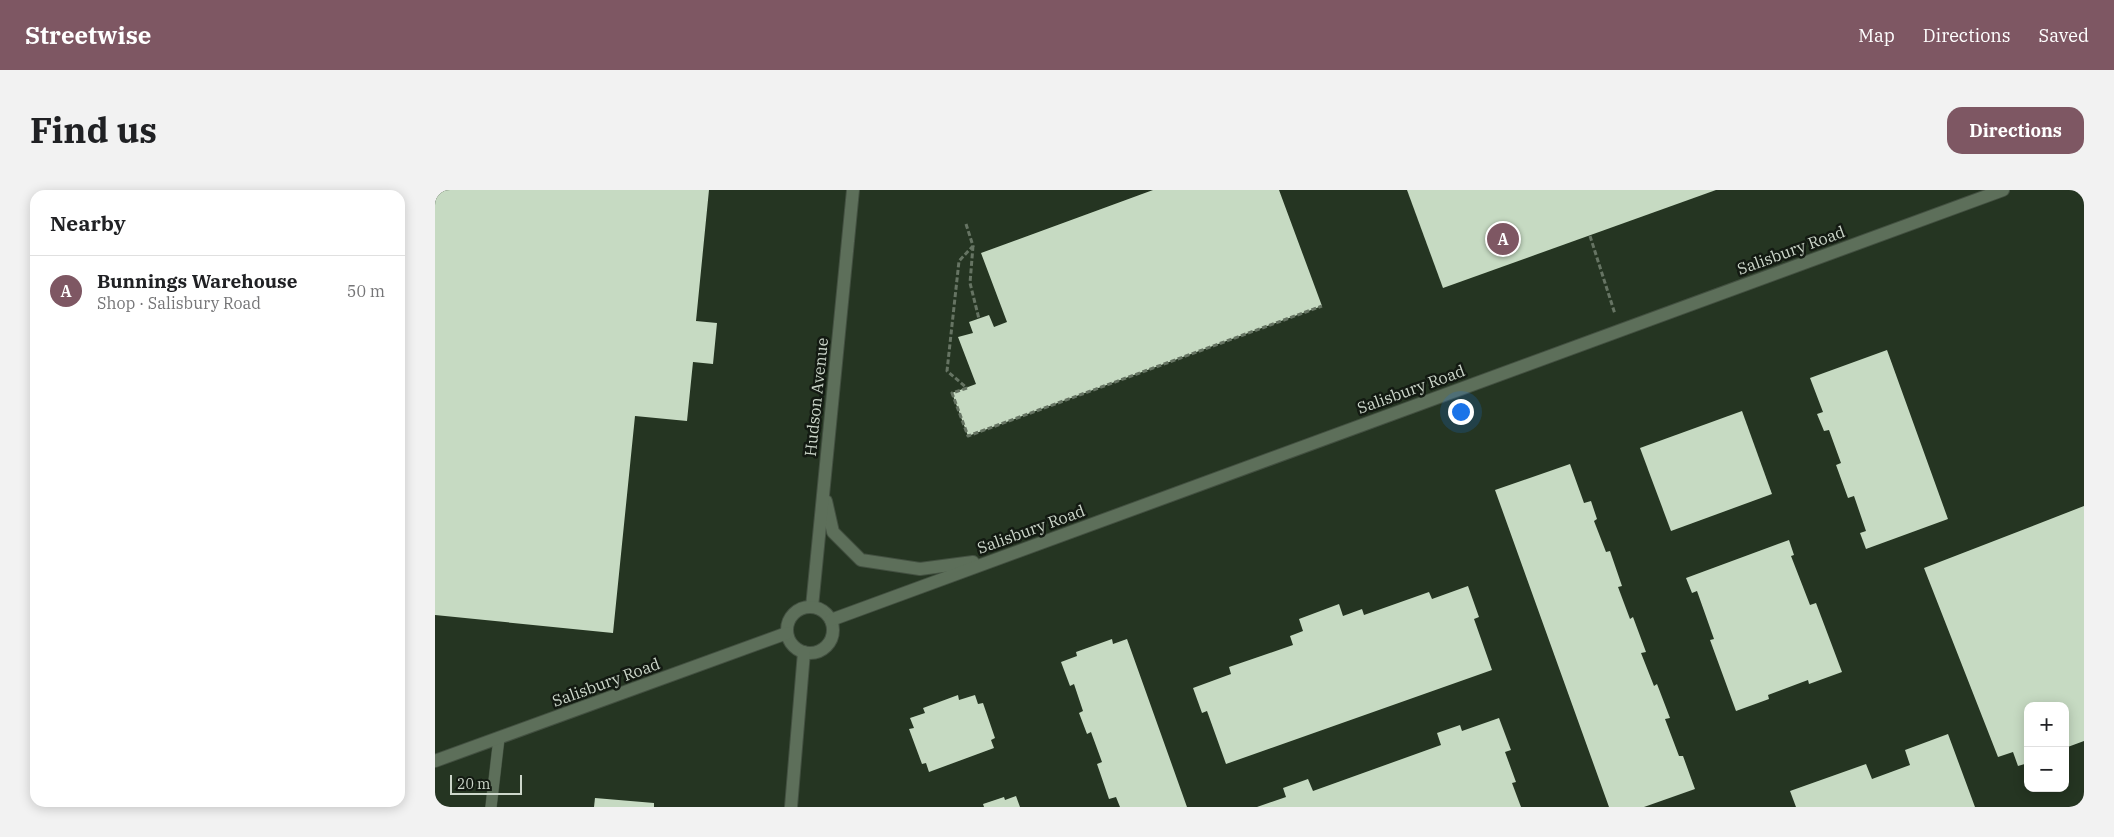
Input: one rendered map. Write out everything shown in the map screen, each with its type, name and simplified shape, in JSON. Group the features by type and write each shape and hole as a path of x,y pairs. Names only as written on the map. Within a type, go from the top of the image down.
{"street":[{"name":"Hudson Avenue","path":"812,607 853,190"},
{"name":"Salisbury Road","path":"831,620 2003,190"},
{"path":"823,491 833,532 861,560 920,569 998,558"},
{"path":"812,607 826,614 831,620 833,628 830,642 819,652 804,652 793,645 787,633 790,620 794,614 805,608 812,607"},
{"name":"Salisbury Road","path":"435,761 787,633"},
{"path":"791,807 804,652"}],"lane":[{"path":"491,807 499,738"}],"path":[{"path":"967,224 973,246 971,283 979,318"},
{"path":"1590,236 1620,329"},
{"path":"973,246 959,261 947,371 967,388 952,393 968,436 1322,306"}],"building":[{"path":"435,190 709,190 696,321 717,323 713,364 693,362 687,421 635,416 613,633 435,615"},
{"path":"1153,190 1279,190 1322,306 968,436 952,393 976,384 958,337 973,333 969,322 989,315 994,327 1007,322 981,253"},
{"path":"1407,190 1716,190 1443,288"},
{"path":"1887,350 1948,519 1866,549 1860,533 1866,531 1854,496 1848,498 1836,465 1841,463 1829,430 1824,431 1817,414 1823,412 1810,378"},
{"path":"1742,411 1772,494 1671,531 1640,448"},
{"path":"1570,464 1584,503 1591,501 1597,519 1594,521 1606,552 1610,551 1622,586 1618,587 1630,619 1633,617 1646,652 1641,653 1654,686 1657,684 1670,718 1665,719 1679,756 1683,756 1695,789 1644,807 1609,807 1495,490"},
{"path":"2084,506 2084,741 2069,747 2069,702 2024,702 2024,764 2018,766 2013,752 1998,757 1924,568"},
{"path":"1789,540 1794,555 1791,556 1810,605 1816,603 1842,672 1809,684 1808,680 1768,695 1769,699 1736,711 1710,640 1714,639 1697,591 1692,593 1686,578"},
{"path":"1468,586 1479,617 1474,619 1492,670 1226,764 1207,711 1202,713 1193,688 1231,674 1229,667 1293,645 1290,636 1303,631 1299,619 1339,604 1343,616 1362,609 1364,615 1429,592 1432,599"},
{"path":"1112,639 1113,644 1127,639 1187,807 1120,807 1116,797 1109,799 1097,764 1102,762 1091,732 1087,734 1079,713 1083,711 1074,684 1070,686 1061,662 1077,656 1076,652"},
{"path":"958,695 959,700 975,695 978,704 983,703 995,738 991,740 994,748 929,772 926,763 922,764 909,729 914,728 910,718 925,713 923,708"},
{"path":"1499,718 1511,750 1505,752 1516,782 1512,783 1521,807 1257,807 1286,797 1283,788 1308,779 1313,791 1441,745 1437,733 1460,725 1462,731"},
{"path":"1948,734 1975,807 1796,807 1790,791 1866,764 1872,779 1910,765 1905,750"},
{"path":"1016,796 1020,807 984,807 983,804 1004,797 1005,800"},
{"path":"595,798 654,803 654,807 594,807"}],"place":[{"name":"Bunnings Warehouse","path":"1503,239"}]}
